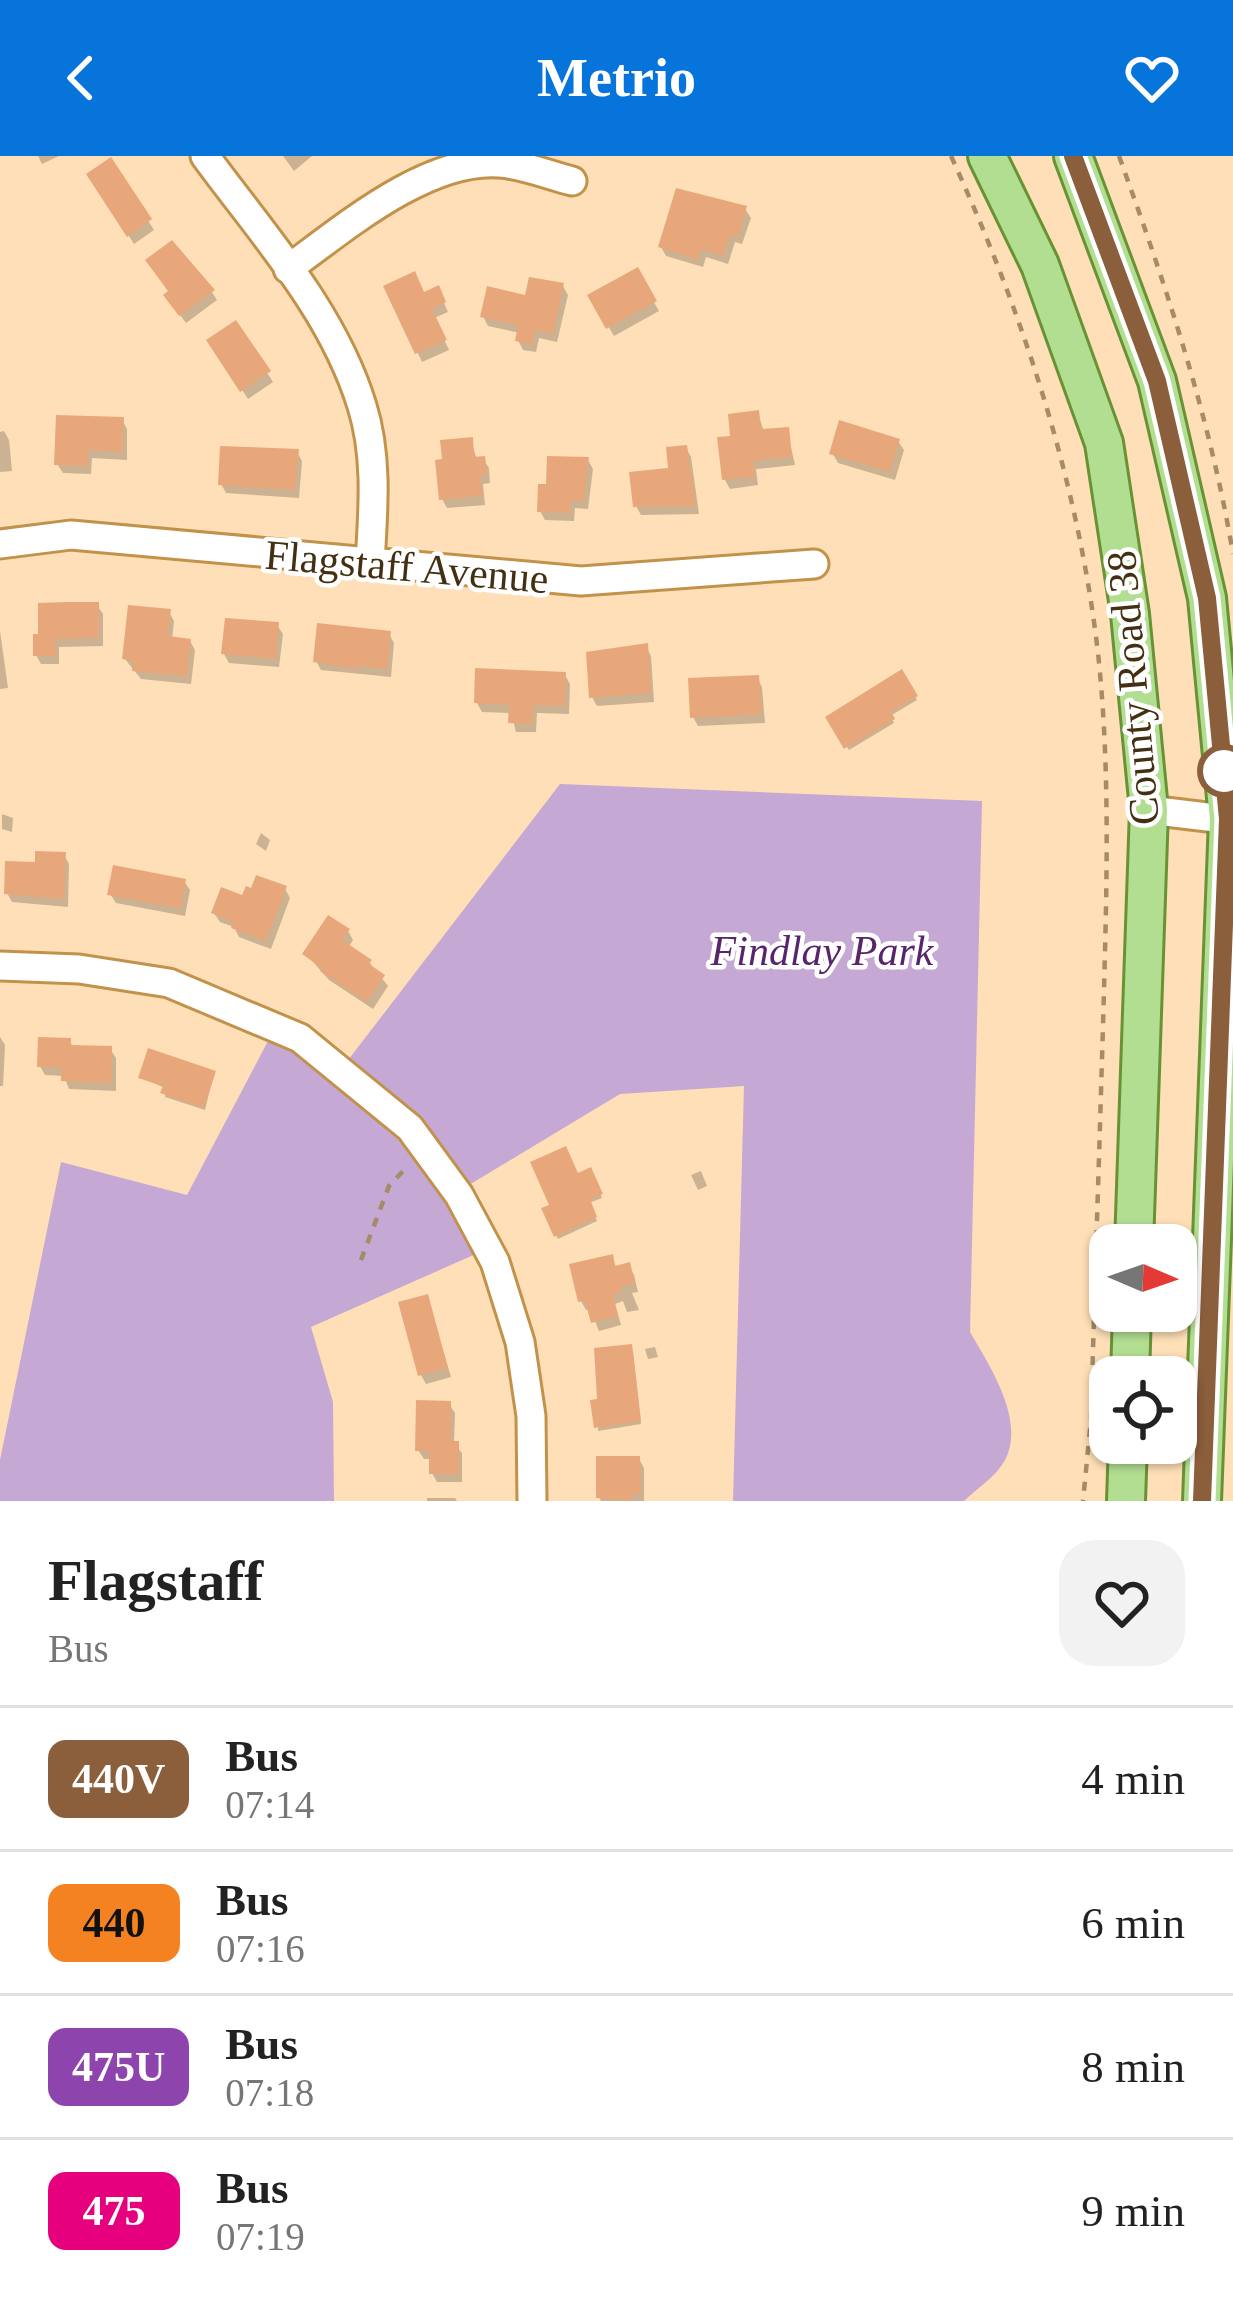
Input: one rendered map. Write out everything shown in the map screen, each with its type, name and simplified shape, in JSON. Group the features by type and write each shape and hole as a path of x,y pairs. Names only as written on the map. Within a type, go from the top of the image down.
{"main road":[{"name":"County Road 38","path":"987,156 1040,265 1104,443 1130,614 1149,810 1135,1224"},
{"path":"1072,156 1157,381 1207,598 1231,819 1202,1501"},
{"path":"1126,1501 1127,1464"}],"street":[{"path":"205,156 336,336 364,410 374,486 370,563"},
{"path":"288,269 409,186 470,165 500,163 572,181"},
{"name":"Flagstaff Avenue","path":"0,544 71,535 581,581 814,564"},
{"path":"1149,810 1231,819"},
{"path":"0,966 79,969 169,983 300,1038 410,1128 459,1195 495,1262 520,1342 531,1416 532,1501"}],"path":[{"path":"951,156 1035,369 1060,454 1097,652 1108,847 1092,1397 1083,1501"},
{"path":"1119,156 1187,355 1233,554"},
{"path":"361,1260 389,1186 405,1168"}],"green space":[{"name":"Findlay Park","path":"560,784 982,801 970,1332 1008,1411 1010,1444 1001,1466 964,1501 733,1501 744,1086 620,1094 459,1191 487,1249 311,1327 333,1402 334,1501 0,1501 0,1460 61,1162 187,1195 277,1024 342,1068"}],"building":[{"path":"111,157 152,219 127,237 86,174"},
{"path":"676,188 747,206 738,237 730,235 723,256 701,249 698,260 658,247"},
{"path":"172,240 215,290 179,316 145,260"},
{"path":"638,267 657,301 606,329 587,295"},
{"path":"415,271 424,292 439,285 446,302 432,309 447,340 415,354 383,286"},
{"path":"529,277 564,283 553,334 535,330 532,345 515,341 518,325 480,317 487,286 525,295"},
{"path":"236,320 271,371 240,392 206,340"},
{"path":"759,410 761,429 789,427 792,457 753,461 755,477 722,480 717,437 730,436 728,414"},
{"path":"56,415 124,417 123,452 88,450 88,466 54,465"},
{"path":"839,420 900,439 890,472 829,454"},
{"path":"473,437 474,457 485,456 482,496 439,500 435,460 442,459 440,440"},
{"path":"687,445 696,506 633,507 629,472 668,468 666,447"},
{"path":"220,446 299,449 295,490 218,485"},
{"path":"547,456 589,457 584,501 571,500 570,513 537,512 538,484 546,484"},
{"path":"99,602 99,638 55,639 56,656 33,656 38,603"},
{"path":"128,605 171,609 168,636 191,639 187,676 132,671 133,661 122,659"},
{"path":"225,618 279,622 276,659 221,654"},
{"path":"317,623 391,631 387,669 313,662"},
{"path":"648,643 651,693 589,698 586,652"},
{"path":"475,668 566,672 565,706 533,705 533,724 508,723 509,705 474,703"},
{"path":"902,669 918,696 891,711 895,719 844,749 825,717"},
{"path":"759,675 762,714 690,718 688,678"},
{"path":"35,851 66,852 64,899 4,894 5,861 35,862"},
{"path":"113,865 186,879 181,908 107,895"},
{"path":"256,875 287,886 266,941 231,928 233,922 211,913 221,887 242,895"},
{"path":"328,915 350,929 342,940 385,975 367,1002 302,954"},
{"path":"38,1037 71,1038 71,1045 112,1046 112,1083 61,1081 61,1068 37,1067"},
{"path":"148,1048 216,1071 204,1108 160,1093 163,1086 138,1078"},
{"path":"566,1146 578,1173 591,1167 603,1194 590,1199 597,1217 554,1237 541,1208 549,1205 530,1162"},
{"path":"613,1254 615,1266 630,1262 635,1283 613,1294 618,1316 591,1323 585,1301 578,1302 569,1264"},
{"path":"428,1294 448,1368 418,1376 398,1302"},
{"path":"632,1344 641,1421 594,1428 590,1400 597,1399 594,1348"},
{"path":"416,1400 451,1401 451,1441 459,1441 459,1474 429,1474 429,1451 415,1451"},
{"path":"596,1456 640,1456 641,1494 632,1494 632,1501 596,1498"}],"bus line":[{"name":"440V","path":"1073,156 1157,381 1207,598 1224,775 1228,819 1202,1501"}]}
